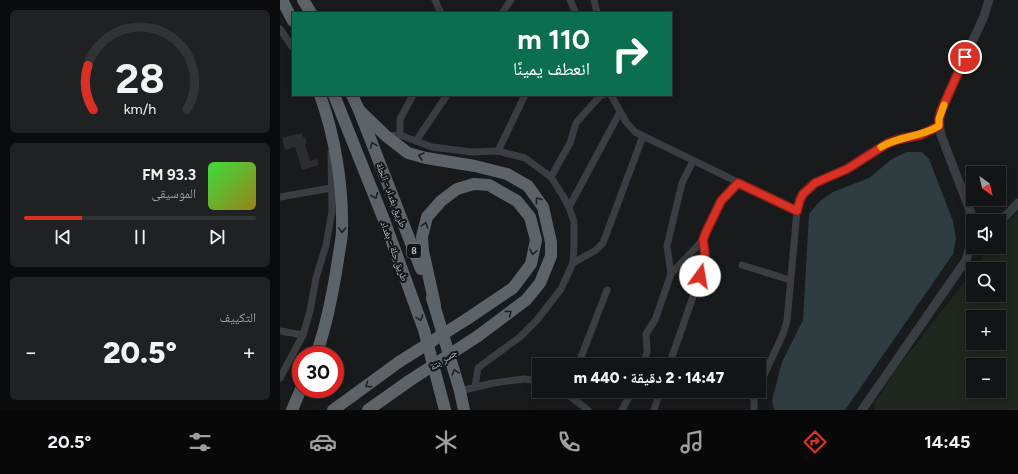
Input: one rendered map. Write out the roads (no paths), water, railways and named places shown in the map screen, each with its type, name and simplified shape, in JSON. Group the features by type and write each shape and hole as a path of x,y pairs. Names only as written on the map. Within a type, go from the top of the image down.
{"highway":[{"path":"282,0 292,19"},
{"path":"303,0 310,12"},
{"path":"319,346 334,283 342,231 339,176 331,132 320,96"},
{"name":"طريق حلة - بغداد","path":"334,96 384,220 424,330 445,410"},
{"name":"طريق بغداد - الحلة","path":"353,96 360,110 435,305 460,391 464,410"},
{"name":"جسر بتة","path":"360,110 386,136 408,153 507,174 528,186 543,206 551,242 551,256 540,283 526,300 478,336 368,410"},
{"name":"جسر بتة","path":"333,410 399,362 513,288 531,264 536,240 530,217 517,201 489,185 474,184 457,189 440,201 427,217 422,237 423,251 435,305"},
{"path":"292,410 297,398"}],"street":[{"path":"435,0 441,12"},
{"path":"503,12 511,0"},
{"path":"570,0 576,12"},
{"path":"594,0 597,12"},
{"path":"971,214 944,142 939,126 939,119 941,111 984,16 989,0"},
{"path":"280,29 292,47"},
{"path":"400,135 400,119 412,96"},
{"path":"416,141 446,96"},
{"path":"498,151 525,96"},
{"path":"551,178 570,143 576,123 600,96"},
{"path":"612,96 626,122 635,132 797,211"},
{"path":"569,207 620,112"},
{"path":"766,370 785,327 797,211 803,194 815,183 847,169 888,143 920,135 939,126"},
{"path":"280,378 303,335 310,311 316,278 326,245 332,211 331,132"},
{"path":"386,136 400,135 432,147 472,152 498,151 525,158 551,178 569,207 574,222 573,263 561,289 537,320 520,337 478,368 474,387"},
{"path":"573,263 596,250 603,243 643,136"},
{"path":"671,274 667,246 682,183 693,161"},
{"path":"646,358 647,352 646,334 655,320 671,274 703,240 721,201 738,183"},
{"path":"280,197 331,188"},
{"path":"1006,216 1018,203"},
{"path":"671,358 700,276 705,254 703,240"},
{"path":"966,260 968,254"},
{"path":"862,410 972,254"},
{"path":"742,265 790,280"},
{"path":"581,358 607,290"},
{"path":"280,332 303,335"},
{"path":"460,391 524,378 532,380"},
{"path":"573,398 588,410"},
{"path":"622,410 628,398"},
{"path":"654,410 658,398"},
{"path":"754,398 754,410"}]}
